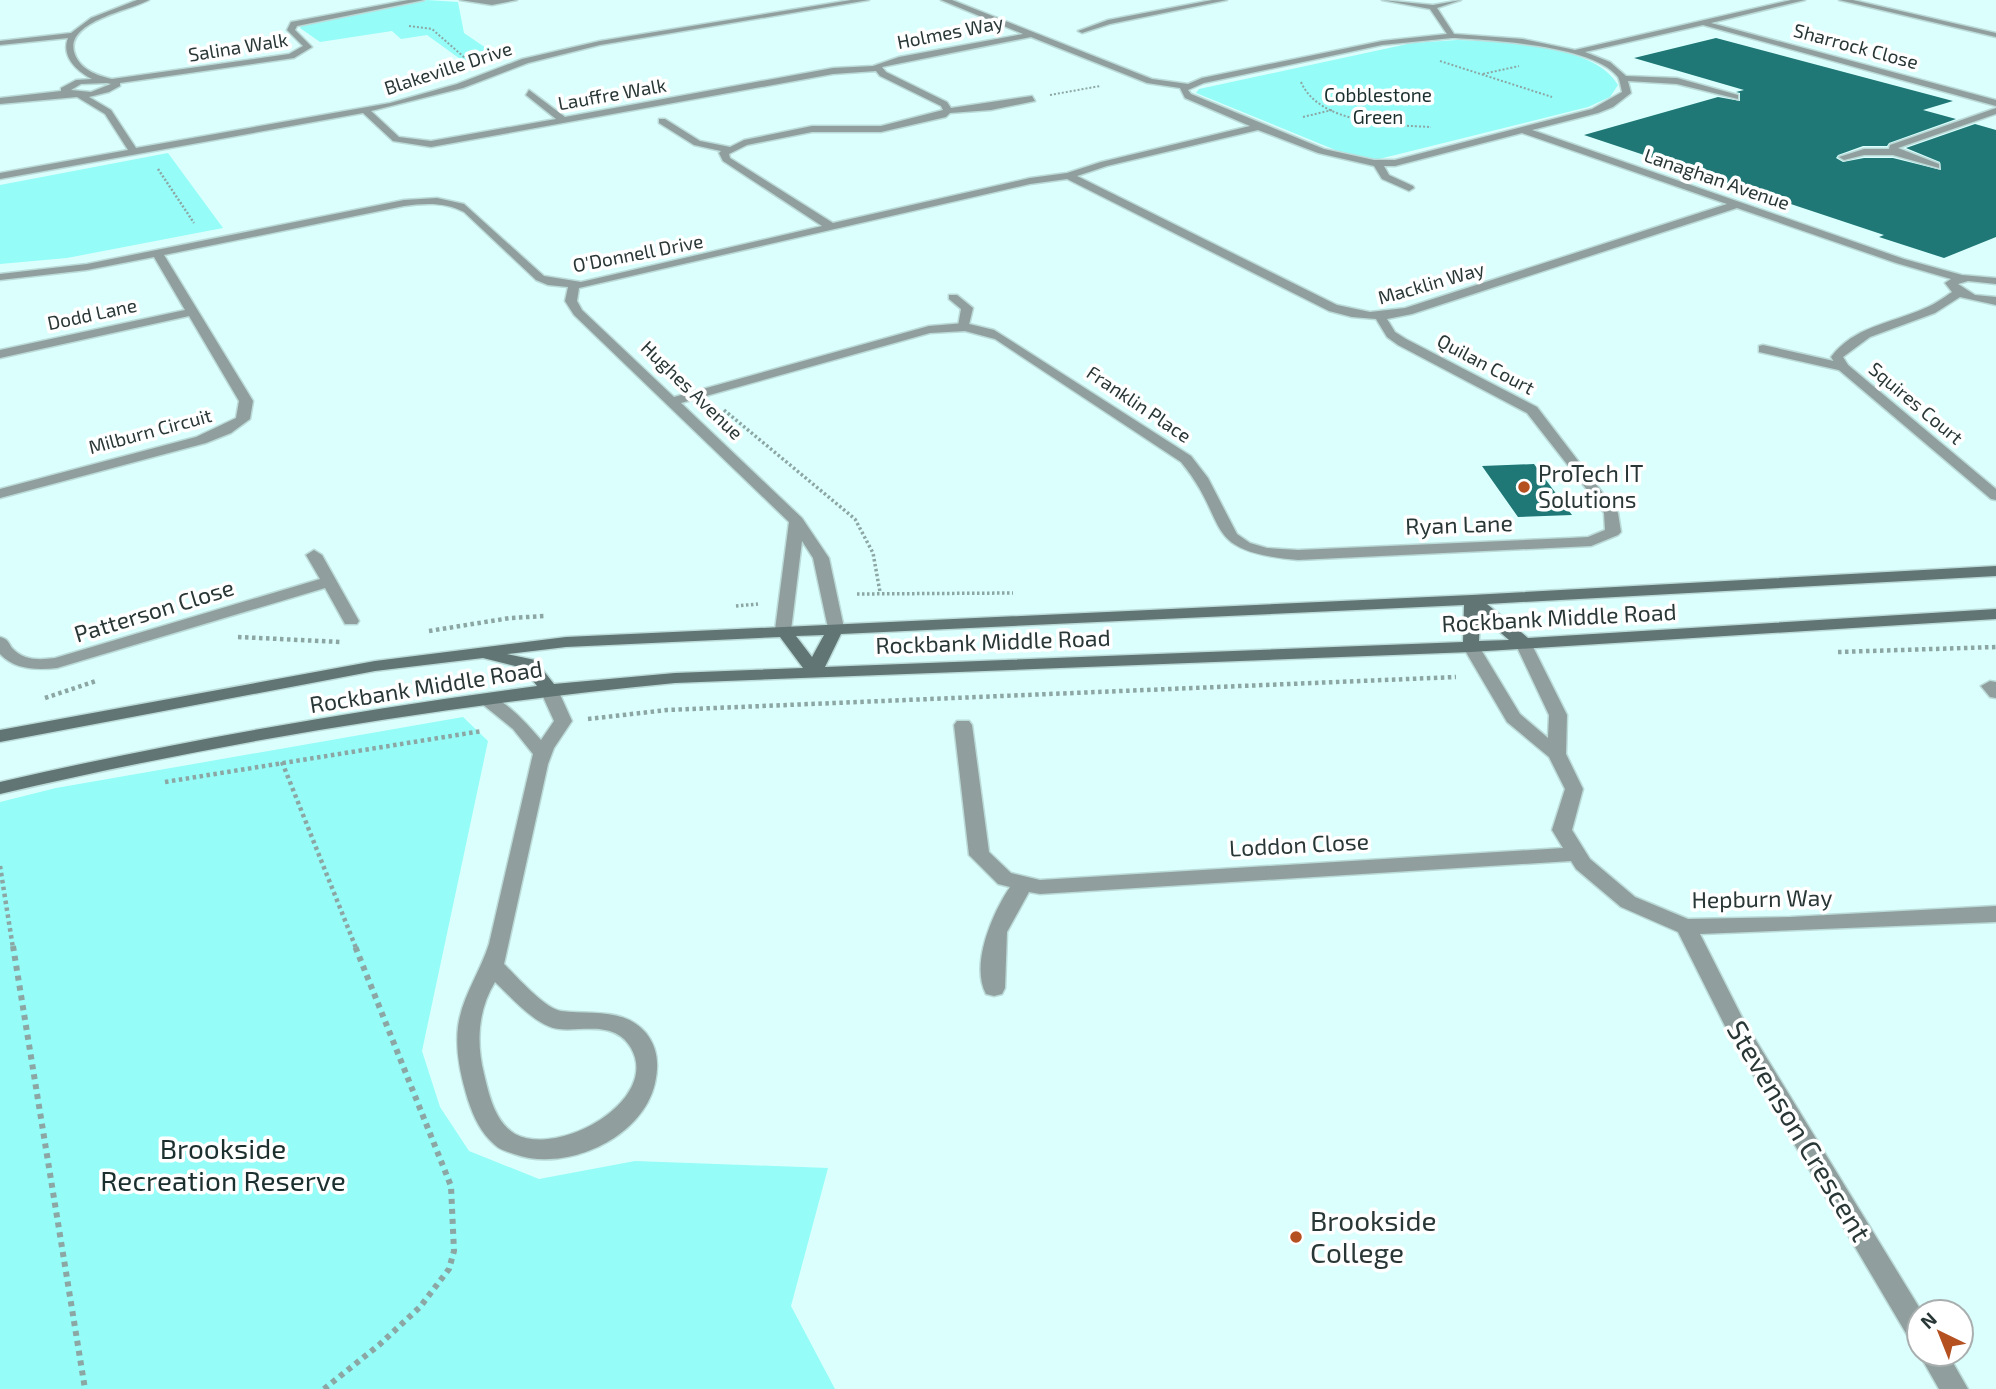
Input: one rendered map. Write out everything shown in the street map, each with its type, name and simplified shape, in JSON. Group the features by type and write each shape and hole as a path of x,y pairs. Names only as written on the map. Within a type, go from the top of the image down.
{"street":[{"path":"113,85 80,69 68,45 74,35 96,18 145,0"},
{"name":"Salina Walk","path":"113,85 300,53 308,45 291,30 294,24 421,0"},
{"path":"464,0 492,3 513,0"},
{"name":"Blakeville Drive","path":"0,176 366,111 438,93 524,61 571,49 864,0"},
{"path":"1082,31 1108,22 1223,0"},
{"path":"1386,0 1433,8 1457,0"},
{"path":"1575,53 1801,0"},
{"path":"1843,0 1996,35"},
{"path":"951,1 1150,81 1186,86 1382,43 1452,36 1509,40 1575,53 1608,65 1625,78 1677,81 1735,97"},
{"path":"1433,8 1452,36"},
{"name":"Sharrock Close","path":"1706,24 1996,103"},
{"name":"Holmes Way","path":"948,111 944,104 877,68 881,63 899,59 1034,34"},
{"path":"0,43 74,35"},
{"name":"Lauffre Walk","path":"366,111 396,139 421,144 456,141 833,71 877,68"},
{"path":"71,90 80,69"},
{"path":"1186,86 1183,89 1188,96 1263,127 1345,159 1378,164 1395,163 1610,106 1627,93 1625,78"},
{"path":"71,90 102,80"},
{"path":"0,100 113,85"},
{"path":"108,112 113,85"},
{"path":"71,90 108,112 133,151"},
{"path":"529,93 563,120"},
{"path":"662,121 697,143 728,149 812,129 881,129 936,117 948,111 991,107 1032,99"},
{"path":"1894,152 1894,147 1899,143 1996,111"},
{"name":"O'Donnell Drive","path":"0,277 54,272 404,203 445,201 468,210 540,278 548,282 575,285 1030,181 1068,177 1104,164 1263,127"},
{"name":"Lanaghan Avenue","path":"1522,130 1900,261 1990,300"},
{"path":"728,149 724,153 726,159 833,228"},
{"path":"1844,157 1864,152 1894,152 1936,166"},
{"path":"1378,164 1385,177 1409,188"},
{"name":"Macklin Way","path":"1068,177 1333,307 1362,316 1380,317 1408,311 1739,204"},
{"name":"Milburn Circuit","path":"0,494 49,478 209,437 242,421 247,411 246,401 157,253"},
{"path":"1957,284 1992,278"},
{"name":"Squires Court","path":"1932,309 1957,284"},
{"name":"Hughes Avenue","path":"575,285 572,305 797,521 821,558 836,628"},
{"path":"953,297 967,309 964,326"},
{"name":"Squires Court","path":"1990,300 1932,309 1842,348 1837,357 1843,367 1996,496"},
{"name":"Dodd Lane","path":"0,354 193,312"},
{"name":"Quilan Court","path":"1380,317 1391,334 1402,342 1532,410 1601,498 1614,524"},
{"name":"Franklin Place","path":"674,401 929,330 964,326 999,336 1169,445 1198,471 1222,527 1242,545 1259,552 1298,555"},
{"name":"Squires Court","path":"1763,349 1843,367"},
{"path":"797,521 783,630 814,671 836,628"},
{"name":"Ryan Lane","path":"1298,555 1570,543 1602,537 1613,531 1614,524"},
{"path":"314,555 351,621"},
{"name":"Rockbank Middle Road","path":"0,736 248,687 375,666 566,642 1472,600 1996,571"},
{"name":"Patterson Close","path":"0,642 9,656 22,663 57,663 328,582"},
{"path":"1472,600 1523,643"},
{"path":"1471,647 1472,600"},
{"name":"Rockbank Middle Road","path":"0,788 69,772 416,708 550,690 675,678 1471,647 1996,614"},
{"name":"Hepburn Way","path":"1523,643 1558,715 1558,754 1574,789 1562,830 1583,864 1628,902 1686,927 1790,925 1996,914"},
{"name":"Hepburn Way","path":"1471,647 1513,718 1558,754"},
{"path":"476,653 529,664 550,690 563,721 542,753 493,966 475,999 468,1043 481,1104 491,1127 513,1143 543,1150 578,1145 609,1130 634,1108 647,1083 647,1057 636,1036 614,1022 586,1017 555,1020 524,997 493,966"},
{"path":"485,699 519,726 542,753"},
{"name":"Loddon Close","path":"963,725 979,855 1005,879 1040,887 1577,854"},
{"path":"994,988 993,938 1004,911 1024,883"},
{"name":"Stevenson Crescent","path":"1686,927 1736,1026 1905,1308"},
{"path":"1941,1368 1954,1389"}],"path":[{"path":"368,10 390,21 432,29 440,39 465,58"},
{"path":"1432,58 1555,97"},
{"path":"1301,77 1301,88 1305,94 1333,110 1386,122 1436,128"},
{"path":"1298,118 1333,110"},
{"path":"156,167 201,234"},
{"path":"702,393 855,519 873,552 880,592"},
{"path":"563,721 667,710 1464,676"},
{"path":"160,783 519,726"},
{"path":"282,762 451,1186 454,1253 438,1287 385,1342 324,1389"},
{"path":"0,866 85,1389"}],"green space":[{"path":"427,0 458,2 464,33 502,59 474,69 427,35 401,39 392,31 320,42 300,28 303,23"},
{"name":"Cobblestone Green","path":"1457,40 1521,44 1568,53 1606,71 1618,85 1610,97 1588,107 1375,160 1350,156 1196,93 1199,89 1412,43"},
{"path":"168,153 223,228 67,258 0,264 0,185"},
{"name":"Brookside Recreation Reserve","path":"463,717 488,741 422,1051 440,1107 469,1151 539,1179 635,1161 828,1168 791,1306 835,1389 0,1389 0,802 56,788"}],"building":[{"path":"1716,38 1953,101 1923,110 1956,119 1887,146 1863,146 1838,155 1836,158 1843,162 1864,158 1893,158 1941,170 1940,162 1906,148 1975,124 1996,130 1996,237 1944,258 1879,237 1884,235 1584,135 1718,97 1740,101 1740,93 1736,92 1744,90 1634,58"},
{"name":"ProTech IT Solutions","path":"1534,464 1572,515 1518,517 1482,466"}],"place":[{"name":"ProTech IT Solutions","path":"1524,487"},
{"name":"Brookside College","path":"1296,1237"}]}
